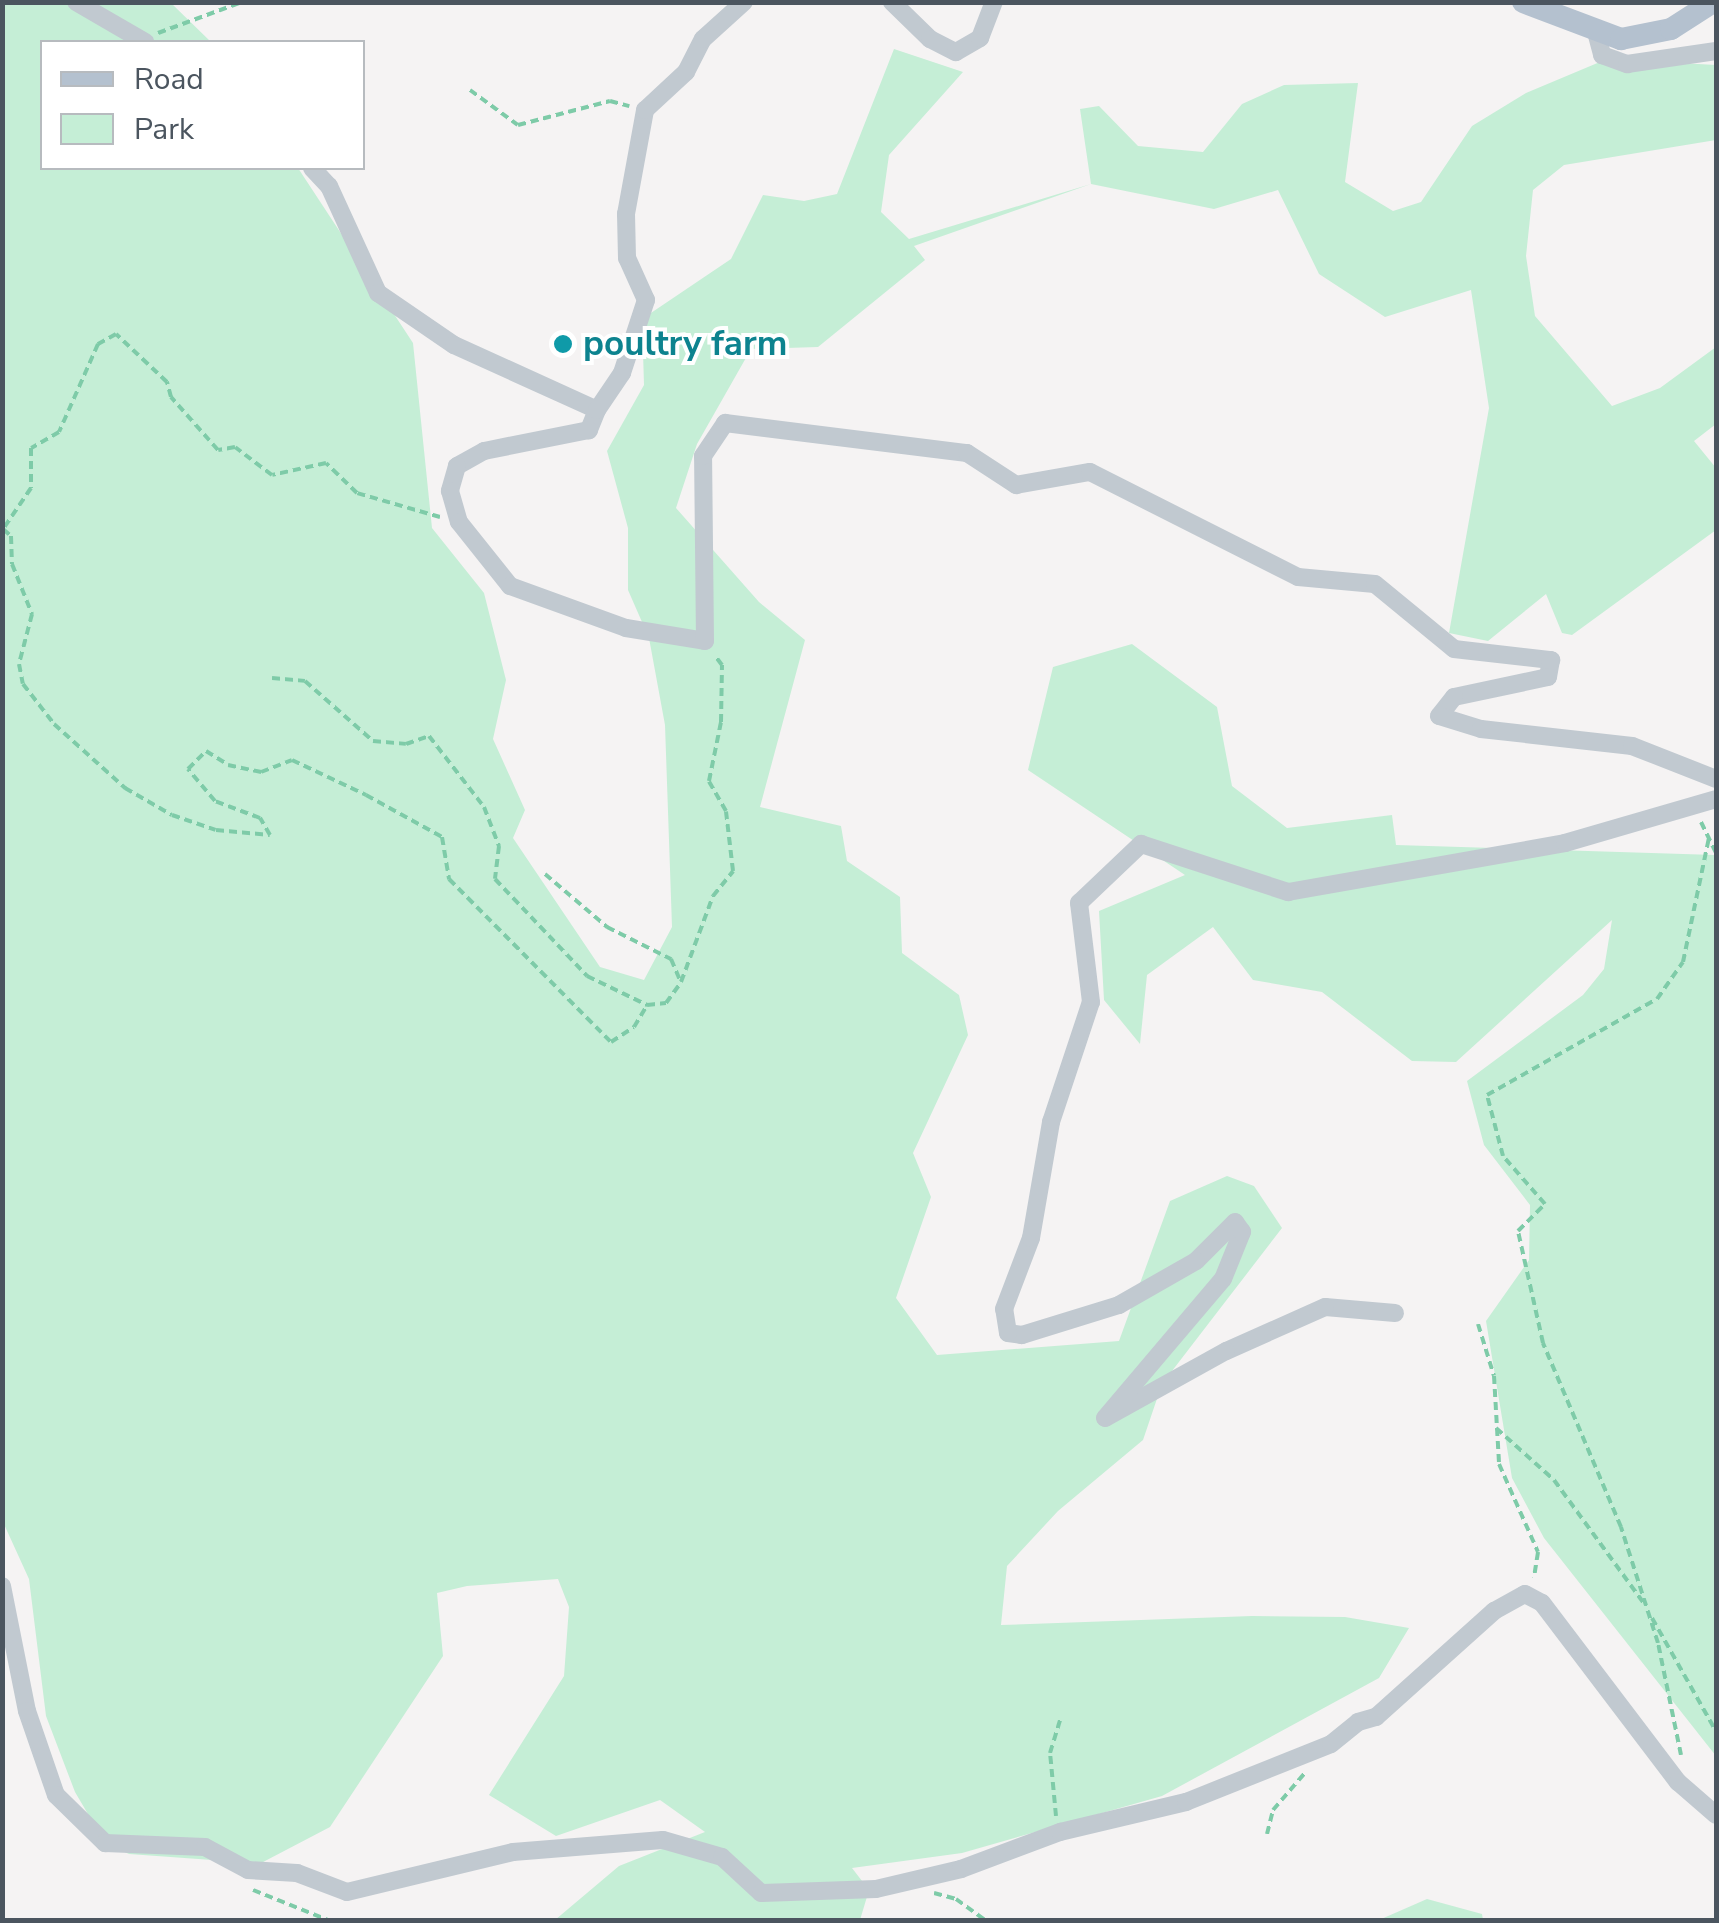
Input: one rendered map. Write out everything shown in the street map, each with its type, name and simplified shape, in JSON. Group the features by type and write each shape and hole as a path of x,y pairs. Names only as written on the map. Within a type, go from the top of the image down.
{"main road":[{"path":"1524,2 1596,32 1646,37 1713,2"}],"street":[{"path":"76,2 140,40"},
{"path":"744,2 645,110 626,214 627,258 646,300 612,395 597,410 589,430 484,452 457,466 450,491 459,522 510,586 626,628 705,641 702,456 725,424 967,453 1016,486 1090,472 1298,578 1375,584 1454,649 1551,660 1548,678 1454,696 1440,716 1481,729 1632,746 1716,778"},
{"path":"892,2 930,39 956,52 980,38 994,2"},
{"path":"1596,32 1602,55 1627,64 1716,51"},
{"path":"314,170 329,186 378,293 454,345 597,410"},
{"path":"1395,1313 1325,1307 1105,1418 1223,1279 1242,1232 1235,1222 1196,1261 1118,1306 1022,1335 1008,1333 1004,1309 1031,1238 1052,1122 1091,1002 1079,903 1141,844 1288,892 1565,842 1716,798"},
{"path":"2,1586 27,1711 56,1795 104,1842 205,1847 248,1870 297,1873 347,1892 513,1852 663,1840 722,1857 761,1893 876,1889 960,1869 1060,1832 1186,1802 1331,1744 1396,1701 1494,1610 1531,1595 1678,1782 1716,1815"}],"path":[{"path":"145,40 242,2"},
{"path":"470,90 518,125 610,101 645,110"},
{"path":"459,522 357,493 326,463 272,475 235,447 218,450 171,397 166,382 116,334 98,344 59,432 31,448 31,488 3,529 12,536 12,564 32,614 19,664 24,684 54,724 126,788 202,825 270,835 260,818 215,801 188,769 206,751 228,765 261,772 292,760 366,796 442,837 449,879 611,1042 634,1027 647,1005"},
{"path":"272,678 305,680 374,741 406,744 429,736 484,808 499,846 495,880 586,976 647,1005 666,1004 682,982 713,896 733,871 726,811 710,781 722,722 722,665 705,641"},
{"path":"1694,807 1716,853"},
{"path":"1682,1756 1647,1608 1621,1527 1542,1343 1518,1230 1545,1204 1502,1156 1487,1095 1657,1000 1683,962 1709,838"},
{"path":"546,874 607,927 670,958 682,982"},
{"path":"1478,1324 1494,1376 1499,1464 1538,1552 1531,1595"},
{"path":"1496,1428 1554,1480 1647,1608 1716,1731"},
{"path":"1060,1832 1049,1788 1050,1753 1061,1718"},
{"path":"1267,1834 1273,1810 1308,1770"},
{"path":"929,1892 956,1899 986,1920"}],"green space":[{"path":"2,3 171,3 209,40 40,40 40,170 299,170 413,343 432,528 484,593 506,680 493,739 525,810 513,838 600,967 644,980 672,927 665,725 649,638 628,590 628,528 607,451 644,385 642,319 731,259 763,195 804,201 837,194 894,49 963,72 889,155 881,212 909,239 1091,184 914,246 925,260 818,347 751,349 697,444 676,508 759,602 805,640 760,807 841,826 847,861 900,897 902,953 959,995 968,1035 913,1153 931,1197 896,1298 937,1355 1119,1341 1170,1201 1227,1176 1254,1186 1282,1228 1162,1384 1143,1440 1058,1511 1007,1566 1001,1625 1252,1616 1345,1617 1409,1628 1379,1678 1162,1796 962,1853 852,1868 869,1890 860,1920 555,1920 619,1866 705,1832 660,1800 556,1836 489,1795 564,1676 569,1607 558,1579 467,1586 437,1593 443,1656 330,1827 248,1870 226,1861 129,1854 105,1843 75,1792 46,1716 29,1579 3,1522"},
{"path":"1607,59 1716,65 1716,140 1564,165 1533,190 1526,256 1535,316 1612,406 1660,388 1716,347 1716,424 1694,441 1716,468 1716,530 1572,635 1562,633 1546,594 1488,641 1449,633 1489,408 1471,290 1385,317 1319,274 1278,190 1214,209 1091,184 1080,109 1099,106 1138,146 1203,152 1242,104 1284,85 1358,83 1345,182 1393,211 1421,202 1472,126 1526,93"},
{"path":"1132,644 1217,707 1232,786 1287,828 1392,815 1396,845 1715,855 1716,1756 1544,1538 1512,1478 1486,1321 1529,1260 1530,1205 1484,1145 1467,1081 1583,995 1604,969 1612,920 1456,1062 1412,1061 1322,992 1253,980 1213,927 1147,975 1140,1044 1104,1000 1099,911 1185,875 1028,770 1053,667"},
{"path":"1427,1899 1482,1914 1483,1920 1379,1920"}],"place":[{"name":"poultry farm","path":"563,344"}]}
